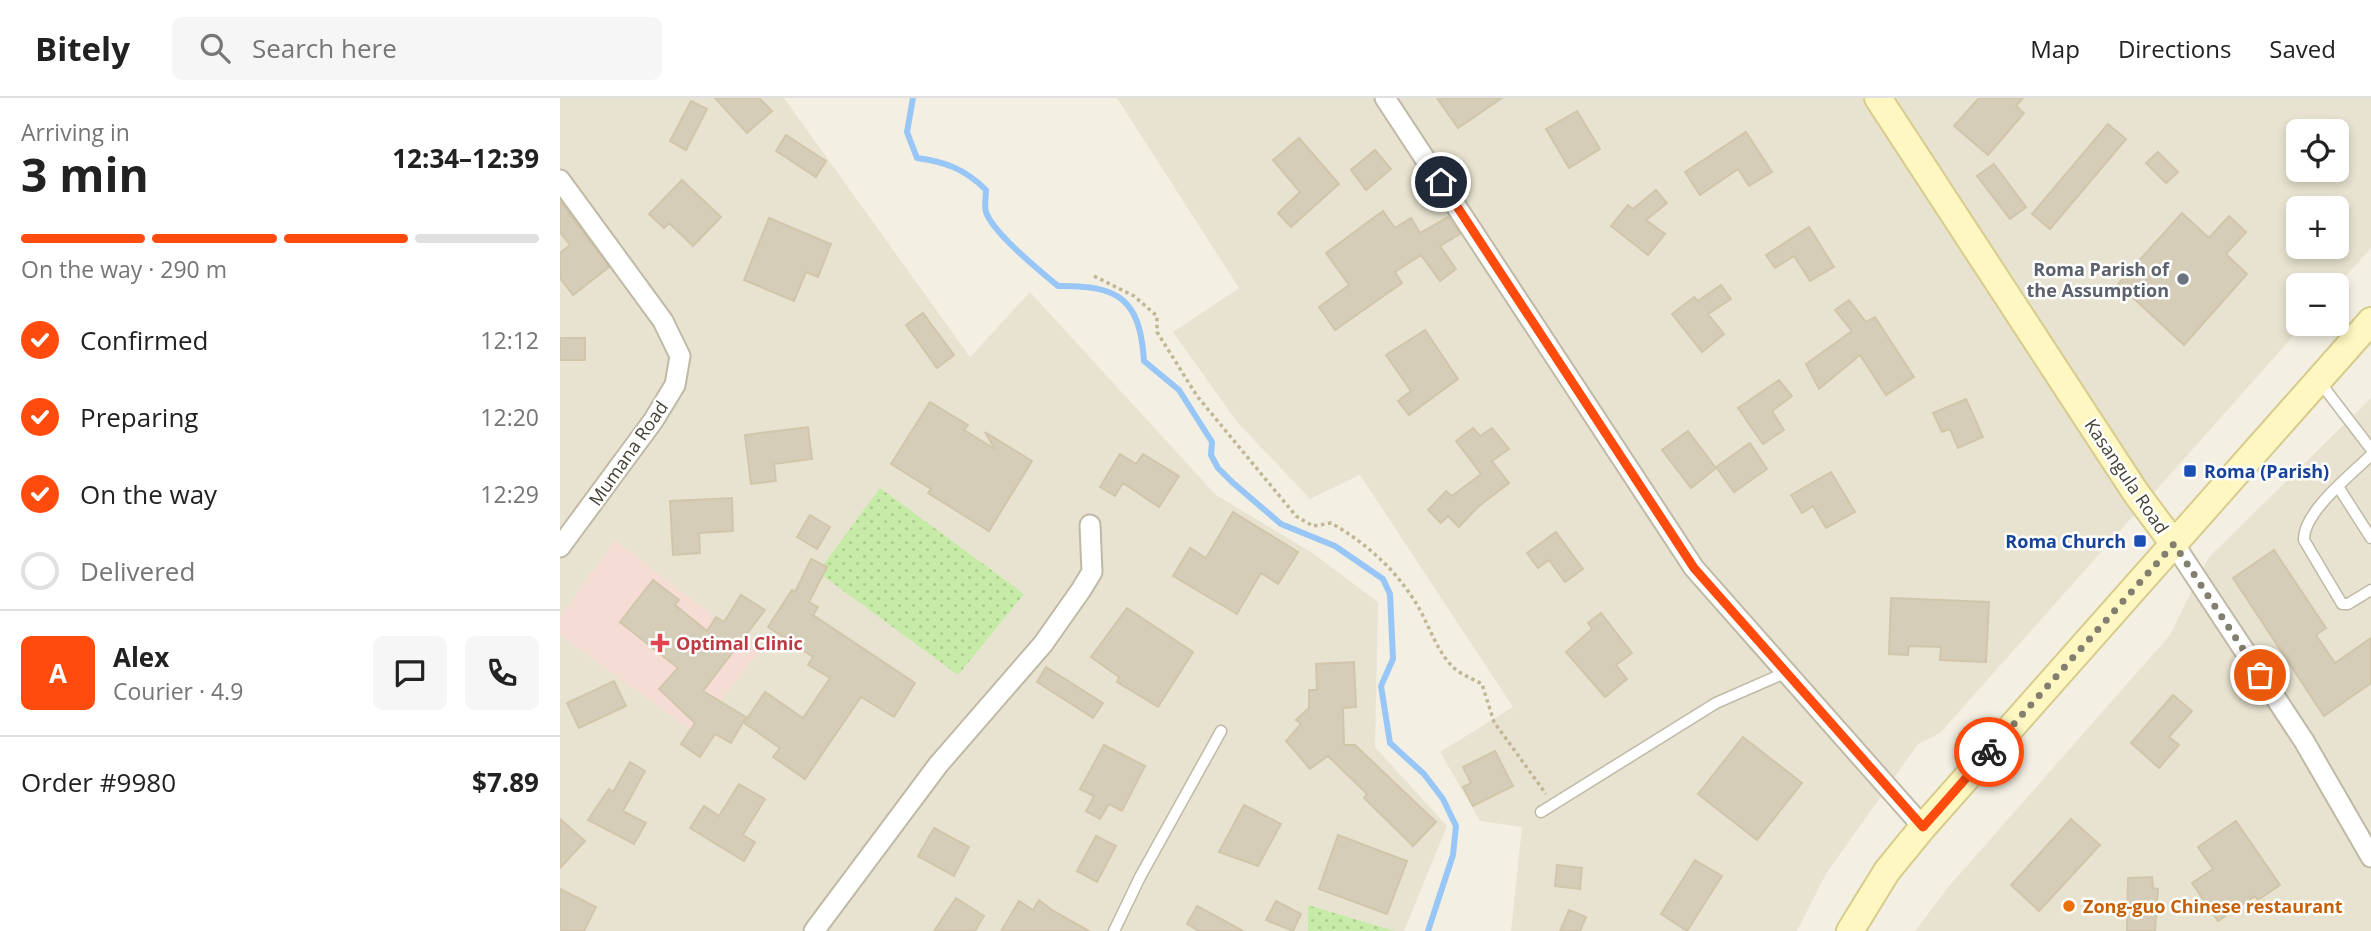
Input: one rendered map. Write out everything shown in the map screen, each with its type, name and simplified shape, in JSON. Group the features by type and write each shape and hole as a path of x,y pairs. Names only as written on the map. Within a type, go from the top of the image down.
{"main road":[{"name":"Kasangula Road","path":"1878,98 2136,493 2174,544"},
{"path":"1850,931 1887,871 1923,827 2371,321"}],"street":[{"path":"1385,98 1694,568 1923,827"},
{"name":"Mumana Road","path":"560,180 663,321 680,356 675,385 653,421 560,547"},
{"path":"814,931 938,765 1043,643 1081,590 1092,572 1090,525"},
{"name":"Kasangula Road","path":"2174,544 2304,741 2371,857"}],"lane":[{"path":"2319,381 2371,449"},
{"path":"2371,455 2305,524 2304,540 2342,604 2348,604 2371,590"},
{"path":"2339,488 2371,538"},
{"path":"1541,811 1716,703 1787,672"},
{"path":"1114,931 1140,877 1221,731"}],"path":[{"path":"1094,276 1134,296 1157,316 1157,332 1197,396 1296,516 1313,526 1331,523 1342,529 1363,541 1391,570 1417,604 1437,644 1454,668 1482,684 1494,722 1554,804"}],"shaded area":[{"path":"560,98 784,98 970,357 1030,292 1216,495 1314,554 1378,602 1375,747 1447,826 1404,931 560,931"},
{"path":"1117,98 2371,98 2371,248 2349,273 2286,273 2286,336 2293,336 1940,733 1918,744 1826,874 1797,931 1511,931 1522,827 1480,821 1440,752 1513,707 1360,475 1310,499 1237,422 1173,332 1239,288"},
{"path":"2371,398 2371,931 1915,931 1950,885 2170,635 2208,558"},
{"name":"Optimal Clinic","path":"615,540 759,652 695,733 560,635 560,617"}],"green space":[{"path":"880,488 1024,594 958,675 818,572"},
{"path":"1308,905 1394,931 1308,931"}],"building":[{"path":"715,98 759,98 772,111 747,133"},
{"path":"1437,98 1502,98 1458,128"},
{"path":"1979,98 2023,98 2016,106 2024,113 1988,155 1954,126"},
{"path":"691,101 707,109 686,150 670,141"},
{"path":"1577,111 1600,149 1569,168 1546,129"},
{"path":"2108,124 2126,139 2050,229 2032,214"},
{"path":"1746,132 1772,172 1749,186 1738,169 1700,195 1685,172"},
{"path":"786,135 826,161 816,177 776,151"},
{"path":"1299,138 1339,184 1291,227 1278,213 1300,192 1273,160"},
{"path":"1375,150 1391,169 1366,190 1351,170"},
{"path":"2158,152 2178,172 2166,183 2146,163"},
{"path":"1994,164 2026,207 2010,219 1977,176"},
{"path":"682,180 721,217 693,246 669,223 664,228 649,214"},
{"path":"1656,190 1667,203 1646,220 1665,234 1648,255 1611,226 1628,205 1633,209"},
{"path":"560,201 609,267 573,295 560,278 560,253 570,245 560,232"},
{"path":"1383,211 1395,228 1411,218 1420,233 1448,217 1460,234 1440,246 1456,269 1440,281 1421,255 1395,272 1402,283 1335,330 1319,307 1349,285 1326,253"},
{"name":"Roma Parish of the Assumption","path":"2182,213 2209,238 2229,216 2246,232 2226,254 2247,274 2184,345 2118,284"},
{"path":"769,218 831,244 818,277 806,272 794,301 744,280"},
{"path":"1809,227 1834,267 1810,281 1794,256 1775,268 1766,255"},
{"path":"1721,285 1731,299 1708,314 1724,334 1702,352 1672,314 1694,297 1698,301"},
{"path":"1849,300 1866,322 1875,317 1914,377 1886,395 1860,355 1819,389 1806,364 1852,331 1835,310"},
{"path":"923,313 954,355 937,368 906,325"},
{"path":"1425,330 1458,379 1409,415 1398,401 1411,391 1386,355"},
{"path":"560,338 585,338 585,360 560,360"},
{"path":"1779,380 1792,396 1772,411 1784,430 1763,444 1738,408"},
{"path":"1966,399 1983,437 1958,448 1950,429 1942,432 1933,413"},
{"path":"930,402 968,425 964,430 995,449 985,432 1032,461 989,531 928,493 931,489 891,464"},
{"path":"808,427 812,459 774,464 776,481 751,484 745,435"},
{"path":"1473,428 1480,436 1492,428 1509,449 1492,461 1509,483 1479,506 1459,527 1448,516 1441,523 1428,510 1446,491 1452,496 1481,474 1456,441"},
{"path":"1688,431 1716,468 1691,488 1662,450"},
{"path":"1750,443 1767,469 1734,492 1716,467"},
{"path":"1120,454 1136,464 1143,454 1179,476 1159,507 1123,483 1115,496 1100,487"},
{"path":"1831,472 1855,512 1826,528 1813,506 1802,513 1791,495"},
{"path":"732,498 733,531 699,533 700,553 673,555 670,501"},
{"path":"1233,512 1298,552 1278,584 1261,573 1237,614 1173,576 1190,548 1206,558"},
{"path":"810,515 830,527 817,549 797,537"},
{"path":"1556,532 1583,569 1565,582 1549,560 1538,568 1527,553"},
{"path":"2274,550 2326,628 2316,635 2335,663 2371,638 2371,683 2324,716 2233,578"},
{"path":"811,559 827,567 809,602 818,607 813,615 915,683 894,717 861,697 805,779 773,757 780,748 744,723 765,692 803,718 830,678 808,665 813,657 768,627 792,590 795,592"},
{"path":"653,580 679,600 675,605 707,631 716,617 724,622 741,595 765,610 703,691 746,717 731,743 715,734 700,757 681,744 695,723 659,689 678,668 620,622"},
{"path":"1891,598 1989,602 1986,662 1940,660 1941,647 1909,646 1908,655 1889,654"},
{"path":"1127,608 1193,652 1158,707 1117,682 1119,677 1091,657"},
{"path":"1601,613 1632,653 1616,665 1627,679 1605,697 1566,652 1592,629 1588,623"},
{"path":"1354,662 1356,707 1343,708 1344,745 1355,745 1436,822 1413,846 1364,798 1367,794 1328,756 1310,769 1286,741 1301,724 1296,720 1309,708 1309,690 1317,690 1316,664"},
{"path":"1046,667 1103,703 1093,718 1037,682"},
{"path":"614,681 626,706 579,728 567,703"},
{"path":"2173,695 2192,711 2169,737 2179,745 2159,768 2131,743"},
{"path":"1743,737 1802,783 1757,840 1698,794"},
{"path":"1104,745 1145,766 1122,811 1109,804 1100,819 1086,811 1094,796 1080,789"},
{"path":"1495,751 1513,786 1473,806 1463,787 1471,783 1463,767"},
{"path":"630,762 645,771 623,811 646,823 634,844 588,820 609,789 613,792"},
{"path":"739,784 765,799 743,835 755,842 744,861 690,828 704,806 719,816"},
{"path":"1244,805 1281,824 1258,866 1219,852"},
{"path":"560,819 585,841 560,868"},
{"path":"2071,819 2100,845 2039,911 2011,885"},
{"path":"2236,821 2280,885 2258,900 2255,896 2218,921 2192,883 2213,869 2198,847"},
{"path":"934,828 969,847 954,876 918,856"},
{"path":"1338,835 1407,861 1387,914 1319,889"},
{"path":"1096,836 1116,846 1097,882 1077,871"},
{"path":"1695,860 1722,876 1687,931 1661,914"},
{"path":"1557,865 1582,868 1580,889 1555,886"},
{"path":"2152,877 2153,888 2158,889 2155,931 2127,931 2128,878"},
{"path":"560,889 596,907 584,931 560,931"},
{"path":"956,898 984,916 975,931 934,931"},
{"path":"1039,900 1089,931 1001,931 1019,901 1033,910"},
{"path":"1276,901 1301,914 1293,931 1266,920"},
{"path":"1197,906 1243,931 1199,931 1187,924"},
{"path":"1569,910 1586,917 1580,931 1560,931"}],"waterway":[{"path":"913,98 907,132 917,158 954,168 986,190 986,212 990,221 1018,251 1058,286 1097,289 1122,300 1137,323 1144,361 1179,390 1212,442 1211,455 1218,468 1281,524 1335,546 1383,579 1390,594 1393,659 1381,686 1390,743 1424,774 1443,799 1456,826 1453,855 1428,931"}],"way so far":[{"path":"1989,752 2174,544 2260,675"}],"place":[{"name":"Roma Parish of the Assumption","path":"2183,279"},
{"name":"Roma (Parish)","path":"2190,471"},
{"name":"Roma Church","path":"2140,541"},
{"name":"Optimal Clinic","path":"660,643"},
{"name":"Zong-guo Chinese restaurant","path":"2069,906"}],"route":[{"path":"1441,182 1694,568 1923,827 1989,752"}]}
